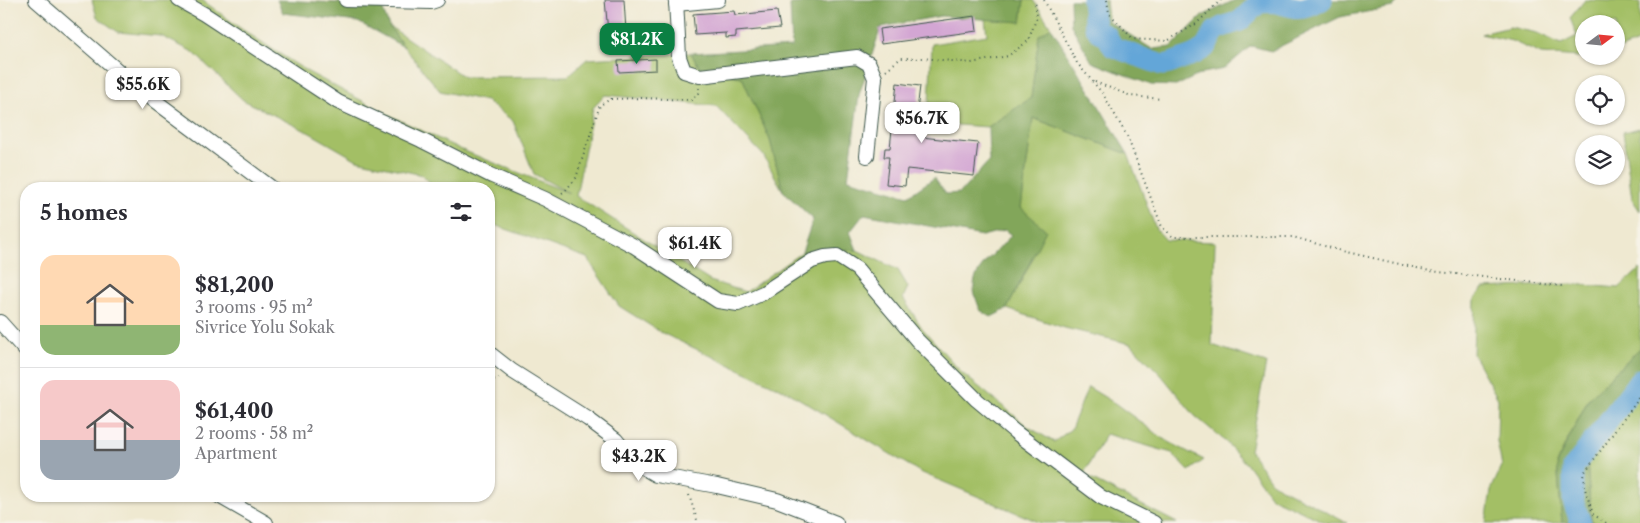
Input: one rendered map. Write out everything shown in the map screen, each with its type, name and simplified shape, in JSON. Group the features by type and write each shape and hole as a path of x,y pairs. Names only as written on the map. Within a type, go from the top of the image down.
{"street":[{"path":"36,0 140,89 264,182"},
{"path":"179,0 204,14 338,102 421,140 490,175 545,199 634,246 718,301 738,304 763,293 812,261 837,256 857,269 917,340 983,405 1102,498 1154,523"},
{"path":"346,0 431,2 437,0"},
{"path":"718,0 676,2 679,57 684,71 700,76 857,57 869,64 875,78 867,156"},
{"path":"0,322 20,344"},
{"path":"495,358 616,440 634,462 656,475 717,486 777,500 836,523"},
{"path":"229,502 266,523"}],"path":[{"path":"875,78 901,58 923,58 971,63 1008,56 1028,41 1037,17 1036,0"},
{"path":"1044,0 1077,63 1103,94 1127,136 1162,228 1173,237 1294,237 1342,251 1430,271 1562,286"},
{"path":"1107,0 1109,13 1134,39 1167,41 1196,24 1221,0"},
{"path":"545,199 565,191 576,178 600,105 611,98 691,100 699,93 700,76"},
{"path":"1093,82 1131,96 1162,98"},
{"path":"1606,523 1593,514 1585,490 1584,473 1640,397"},
{"path":"684,481 698,523"}],"green space":[{"path":"92,0 202,0 243,30 308,72 387,114 462,150 569,193 534,174 513,121 486,101 440,91 389,26 464,77 568,76 587,59 691,53 701,70 742,77 770,140 783,191 763,155 716,106 605,95 593,108 576,196 710,281 746,292 802,252 857,250 898,270 908,287 903,298 922,328 962,373 1027,426 1054,442 1071,429 1088,387 1116,404 1165,440 1204,460 1189,471 1172,453 1106,434 1083,475 1177,523 1041,523 920,472 788,392 662,333 619,306 587,258 495,225 495,182 430,182 422,175 357,160 310,133 243,100 193,52 161,36 118,32 97,17"},
{"path":"277,0 381,5 389,26 404,47 358,22 283,13"},
{"path":"845,0 1024,0 1021,22 941,16 881,27 859,95 848,179 908,196 934,178 946,194 960,193 989,161 988,127 1031,98 1039,35 1051,27 1128,154 1033,118 1021,208 1046,230 1007,309 991,317 980,310 974,289 975,279 983,265 1011,235 1005,230 982,236 864,214 850,232 857,250 802,252 813,219 783,191 770,140 742,77 701,70 691,53 792,47 790,4"},
{"path":"1024,0 1033,0 1051,27 1039,36 1031,98 988,127 928,123 932,44 987,35 985,19 1021,22"},
{"path":"1070,0 1106,0 1108,21 1152,49 1171,47 1202,16 1235,0 1399,0 1393,7 1340,17 1271,51 1251,46 1224,69 1203,73 1176,86 1151,85 1092,62 1071,25"},
{"path":"1585,0 1640,2 1640,41 1625,47 1625,15 1575,15 1575,31 1570,18"},
{"path":"1510,27 1537,33 1561,44 1575,37 1575,57 1541,54 1512,41 1481,34"},
{"path":"1033,118 1128,154 1156,229 1166,240 1215,242 1212,345 1266,363 1250,451 1272,483 1347,523 1327,523 1272,498 1250,468 1224,440 1195,416 1162,376 1131,344 1065,328 1007,309 1033,258 1021,208"},
{"path":"1640,128 1640,211 1632,199 1625,135 1623,132"},
{"path":"1640,269 1640,348 1589,398 1557,461 1562,523 1486,523 1491,490 1502,466 1497,441 1498,399 1473,354 1475,299 1483,288 1572,284 1619,288"},
{"path":"1640,348 1640,393 1587,460 1591,520 1595,523 1562,523 1557,462 1589,398"},
{"path":"1640,386 1640,523 1595,523 1591,520 1587,460"}],"building":[{"path":"605,0 624,0 626,31 608,32"},
{"path":"734,11 735,15 777,11 780,28 736,32 736,37 726,38 726,33 695,35 693,14"},
{"path":"975,16 977,31 881,44 879,29"},
{"path":"656,59 656,70 619,72 618,61"},
{"path":"897,83 920,86 915,127 922,128 921,137 978,143 974,176 907,169 905,186 886,184 889,157 884,157 885,148 890,148"}],"waterway":[{"path":"1092,0 1095,26 1099,32 1107,36 1113,47 1162,65 1195,54 1205,48 1215,31 1240,21 1259,3 1274,3 1294,8 1303,8 1322,0"},
{"path":"1581,523 1573,501 1573,468 1640,379"}]}
